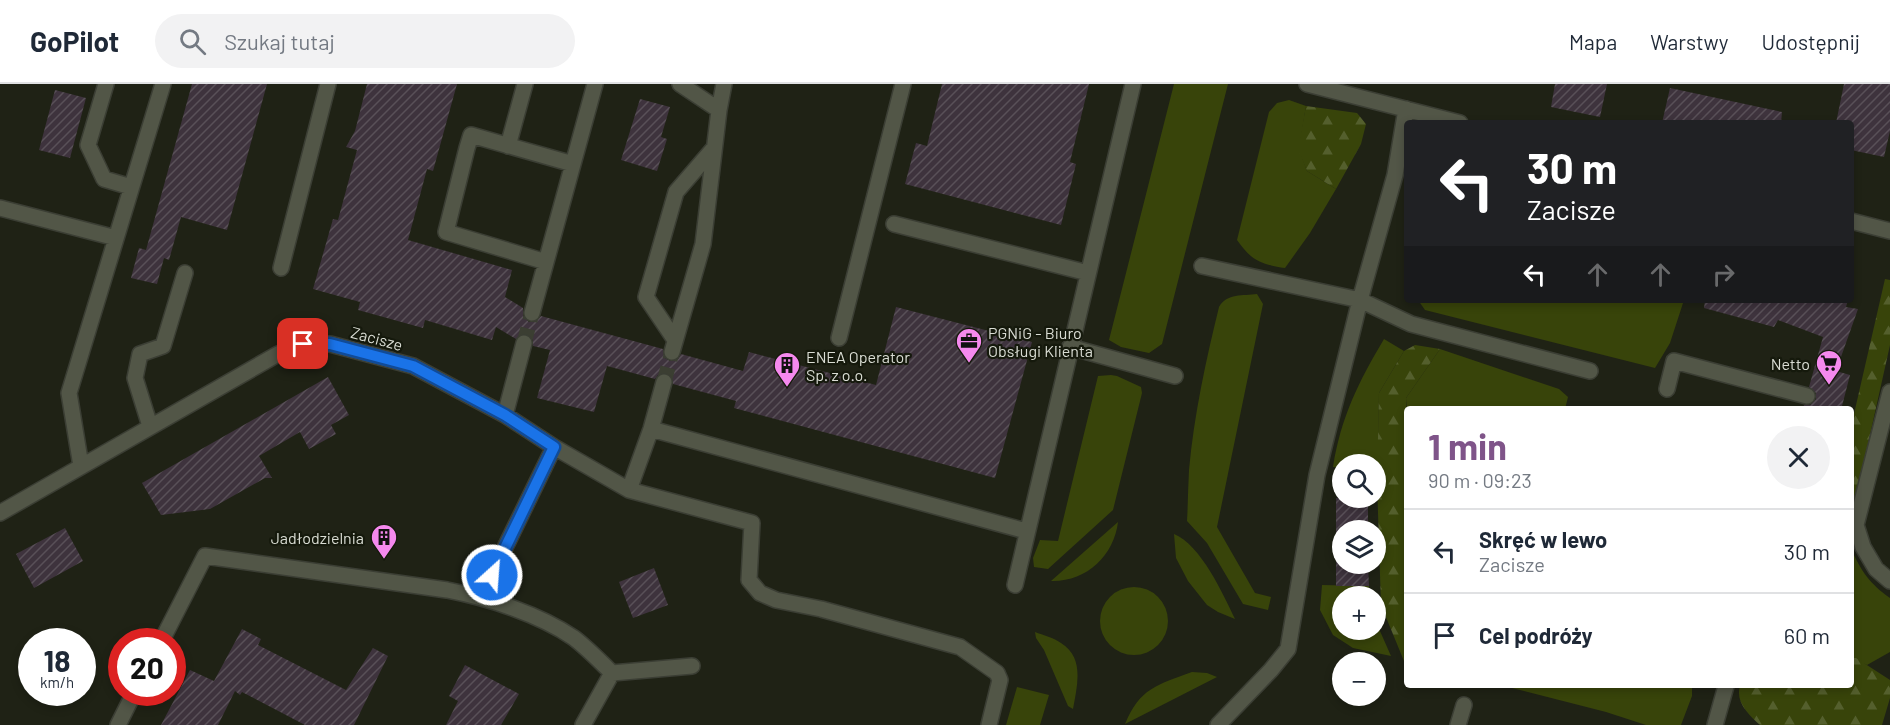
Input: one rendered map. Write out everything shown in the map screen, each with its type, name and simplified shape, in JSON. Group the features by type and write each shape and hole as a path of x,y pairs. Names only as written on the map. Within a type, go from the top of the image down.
{"street":[{"path":"106,84 88,145 104,179 131,187"},
{"path":"81,466 69,393 163,84"},
{"path":"281,268 328,84"},
{"path":"508,146 525,84"},
{"path":"532,313 595,84"},
{"path":"680,84 719,110"},
{"path":"714,148 676,192 646,297 674,346 703,244 724,84"},
{"path":"839,338 903,84"},
{"path":"1015,585 1133,84"},
{"path":"1307,84 1363,91 1406,109 1448,120"},
{"path":"1404,120 1406,109"},
{"path":"1218,725 1288,649 1317,475 1360,300 1395,175 1404,121"},
{"path":"546,262 446,232 471,135 573,164"},
{"path":"0,208 116,238"},
{"path":"1854,222 1890,231"},
{"path":"894,224 1088,273"},
{"path":"1202,266 1360,300 1411,324 1590,371"},
{"path":"150,426 135,378 140,354 163,346 185,273"},
{"name":"Zacisze","path":"0,513 278,354 303,344 330,344 413,366 505,415 554,447 629,490 752,523 749,580 760,593 776,600 821,609 960,647 997,673 1000,680 989,725"},
{"path":"505,415 524,344"},
{"path":"1070,347 1175,376"},
{"path":"1667,389 1674,362 1807,396"},
{"path":"629,490 651,429 664,382"},
{"path":"1890,392 1856,525 1863,547 1875,569 1890,580"},
{"path":"651,429 1026,531"},
{"path":"481,597 554,447"},
{"path":"168,628 205,556 447,590 481,597 553,625 575,639 612,673 692,666"},
{"path":"583,725 612,673"},
{"path":"1715,725 1725,688"},
{"path":"1458,725 1464,705"},
{"path":"118,725 128,706"}],"green space":[{"path":"1174,84 1228,84 1162,344 1149,353 1121,347 1109,340"},
{"path":"1289,100 1306,106 1299,149 1307,171 1336,189 1310,233 1285,268 1257,260 1247,253 1237,240 1269,112 1277,103"},
{"path":"1306,106 1357,113 1366,124 1361,144 1336,189 1307,171 1298,149"},
{"path":"1885,279 1890,280 1890,345 1854,507 1854,414"},
{"path":"1257,294 1263,304 1217,527 1255,593 1271,597 1268,610 1243,604 1207,543 1187,521 1189,470 1194,429 1219,307 1231,297"},
{"path":"1420,303 1683,303 1670,343 1655,368 1425,310"},
{"path":"1384,339 1404,351 1379,393 1378,454 1335,454 1346,416 1366,371"},
{"path":"1415,345 1440,349 1406,398 1406,406 1404,406 1404,661 1386,617 1386,586 1380,586 1380,574 1386,574 1386,520 1378,520 1378,508 1386,508 1386,454 1378,454 1379,393 1404,351"},
{"path":"1440,349 1559,389 1568,397 1566,406 1407,406 1406,398"},
{"path":"1111,375 1141,387 1142,393 1113,510 1048,569 1034,567 1033,558 1040,540 1058,541 1098,376"},
{"path":"1118,522 1111,546 1096,565 1076,577 1051,581"},
{"path":"1174,534 1193,548 1202,559 1218,584 1235,619 1207,605 1188,581 1176,558"},
{"path":"1854,555 1867,576 1890,598 1890,652 1867,665 1854,659"},
{"path":"1322,585 1369,586 1332,586 1332,633 1320,610"},
{"path":"1134,587 1147,590 1158,597 1165,608 1168,621 1165,634 1158,645 1147,652 1134,655 1121,652 1110,645 1103,634 1100,621 1103,608 1110,597 1121,590"},
{"path":"1035,632 1058,641 1074,656 1078,673 1073,709 1068,706"},
{"path":"1341,640 1384,640 1391,656 1386,655 1386,652 1353,648"},
{"path":"1854,658 1890,680 1890,698 1882,725 1760,725 1741,703 1740,688 1854,688"},
{"path":"1192,672 1207,673 1217,677 1125,724 1137,703 1151,689"},
{"path":"1017,687 1049,695 1040,725 1006,725"},
{"path":"1512,688 1692,688 1692,696 1681,725 1646,725 1606,712"}],"building":[{"path":"192,84 267,84 227,230 181,217 169,260 164,258 157,284 131,278 139,248 146,250"},
{"path":"367,84 457,84 433,171 427,169 408,240 512,270 505,297 523,308 523,316 529,322 535,322 541,316 663,349 665,358 670,361 678,359 681,354 743,371 749,352 876,385 896,307 1032,342 995,478 734,408 736,401 673,384 671,376 666,373 658,375 655,379 607,366 594,412 537,398 550,350 533,346 533,340 527,334 521,334 516,339 496,327 492,340 425,320 423,328 358,310 360,302 313,289 333,219 338,220 357,150 346,147 355,131"},
{"path":"942,84 1089,84 1070,162 1076,164 1061,225 905,184 916,143 927,146"},
{"path":"1555,84 1607,84 1600,117 1551,107"},
{"path":"1844,84 1890,84 1890,131 1884,157 1854,151 1854,120 1837,120"},
{"path":"1670,88 1782,112 1781,120 1663,120"},
{"path":"55,90 86,98 70,158 39,150"},
{"path":"640,99 670,107 661,137 667,139 657,171 621,160"},
{"path":"1705,303 1847,303 1846,307 1858,309 1836,371 1850,375 1842,406 1804,406 1810,405 1816,399 1816,393 1809,387 1823,337 1778,320 1774,327 1704,308"},
{"path":"328,377 349,415 331,425 336,434 309,449 300,432 259,456 272,478 265,478 210,509 161,515 142,483"},
{"path":"1336,508 1368,508 1368,520 1336,520"},
{"path":"65,528 83,561 34,588 16,554"},
{"path":"654,568 668,605 633,618 619,582"},
{"path":"1336,574 1368,574 1369,586 1336,586"},
{"path":"242,629 261,639 258,645 346,690 373,648 388,656 354,725 305,725 242,692 240,695 235,691 218,725 161,725 171,706 186,706 186,678 190,670 214,681"},
{"path":"465,665 519,694 501,725 446,725 458,701 449,696"}],"tunnel":[{"path":"524,343 532,313"},
{"path":"664,382 672,352"}],"place":[{"name":"PGNiG - Biuro Obsługi Klienta","path":"969,364"},
{"name":"Netto","path":"1829,386"},
{"name":"ENEA Operator Sp. z o.o.","path":"787,388"},
{"name":"Jadłodzielnia","path":"384,560"}],"route":[{"path":"303,344 330,344 413,366 505,415 554,447 492,575"}]}
